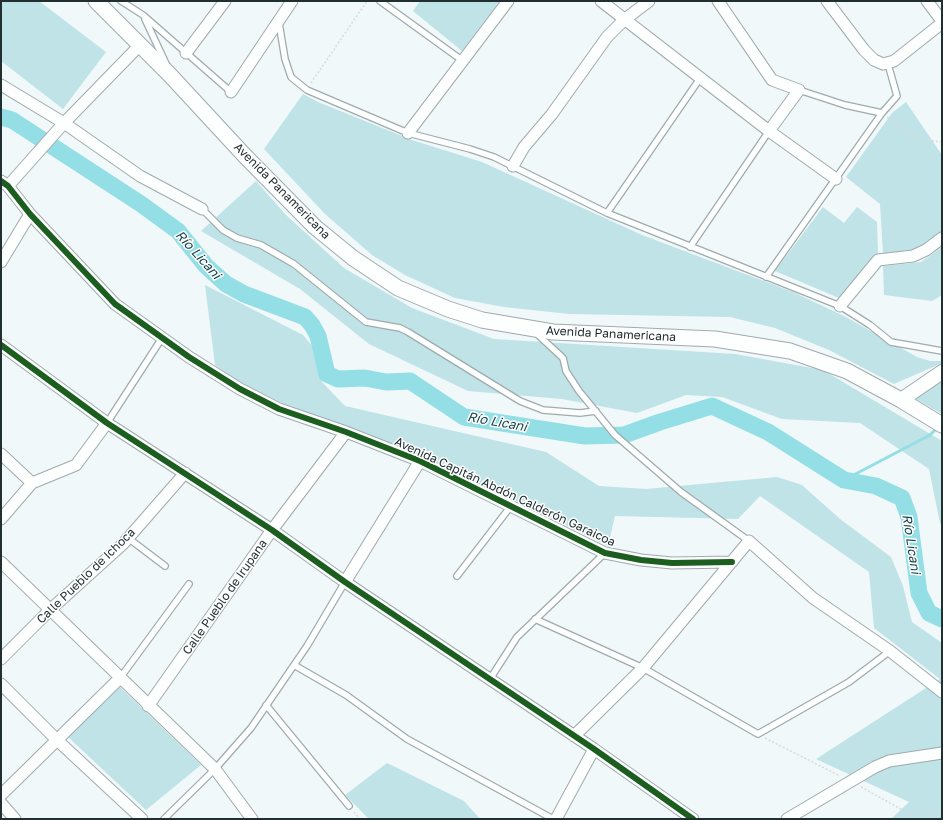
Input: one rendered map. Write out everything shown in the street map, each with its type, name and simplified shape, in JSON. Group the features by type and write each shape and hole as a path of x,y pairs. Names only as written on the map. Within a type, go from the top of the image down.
{"main road":[{"name":"Avenida Panamericana","path":"96,1 170,75 245,156 315,227 353,258 398,288 448,309 482,320 553,332 715,339 790,351 847,371 901,400 942,425"}],"street":[{"path":"186,53 225,1"},
{"path":"231,92 292,1"},
{"path":"408,133 508,1"},
{"path":"601,1 769,131 836,180"},
{"path":"513,166 524,147 552,114 606,37 624,20 649,1"},
{"path":"718,1 772,80 799,90 769,131"},
{"path":"827,1 874,60 883,64 888,64 942,22 927,1"},
{"path":"5,183 43,148 64,123 140,45"},
{"path":"1,85 64,123 140,176 202,209"},
{"name":"Avenida Capitán Abdón Calderón Garaicoa","path":"5,183 30,214 115,304 162,338 228,381 279,409 346,432 420,461 605,553 641,560 672,562 732,562"},
{"path":"1,262 30,214"},
{"path":"840,306 878,260 913,256 926,250 942,238"},
{"path":"1,345 107,422 272,530 345,582 594,749 693,819"},
{"path":"901,400 942,372"},
{"path":"1,519 32,483 76,465 107,422"},
{"name":"Calle Pueblo de Irupana","path":"148,706 272,530 346,432"},
{"path":"1,454 32,483"},
{"path":"345,582 420,461"},
{"name":"Calle Pueblo de Ichoca","path":"1,659 51,609 128,538 185,473"},
{"path":"574,736 643,668 748,541 813,598 890,651 942,692"},
{"path":"1,562 215,770 252,819"},
{"path":"1,795 120,678"},
{"path":"1,684 57,740 142,819"},
{"path":"554,819 594,749"},
{"path":"787,819 875,767 889,761 942,753"},
{"path":"1,803 15,819"}],"lane":[{"path":"121,1 143,15 231,92"},
{"path":"380,1 463,61"},
{"path":"143,15 164,57 170,75"},
{"path":"278,21 285,59 291,77 307,90 408,133 470,149 513,166 607,213 840,306 870,325 891,342 942,351"},
{"path":"766,277 882,113 897,96 888,64"},
{"path":"607,213 701,77"},
{"path":"799,90 845,105 882,113"},
{"path":"690,247 769,131"},
{"path":"202,209 223,230 237,238 261,245 294,264 366,322 400,328 408,332 520,401 543,410 580,413 596,411"},
{"path":"532,328 563,358 566,371 579,391 610,430 631,451 681,492 748,541"},
{"path":"107,422 162,338"},
{"path":"457,576 510,506"},
{"path":"128,538 165,566"},
{"path":"490,679 517,637 534,619 605,553"},
{"path":"164,819 215,770 251,728 294,665 345,582"},
{"path":"120,678 189,584"},
{"path":"534,619 643,668 758,734 849,682 890,651"},
{"path":"294,665 346,694 407,739 554,819"},
{"path":"266,705 349,806"}],"path":[{"path":"307,90 367,1"},
{"path":"882,113 918,139 932,142 942,142"},
{"path":"349,806 360,819"}],"shaded area":[{"path":"1,1 39,1 106,52 63,109 1,61"},
{"path":"420,1 500,1 462,51 413,11"},
{"path":"303,94 318,102 412,140 482,162 642,235 793,292 844,316 917,357 930,361 942,361 942,363 894,384 829,350 775,328 730,317 569,314 504,307 455,298 405,275 372,255 325,214 264,149"},
{"path":"906,102 942,155 942,232 917,249 883,254 880,204 846,177 892,113"},
{"path":"256,181 286,215 344,268 412,308 494,339 735,354 823,370 942,441 942,526 940,523 929,469 860,423 782,419 722,397 686,395 637,413 562,399 468,391 369,344 300,289 201,231"},
{"path":"823,207 844,223 857,207 877,222 878,254 870,260 839,298 775,271"},
{"path":"942,247 942,295 932,301 884,295 883,266 921,262"},
{"path":"205,285 303,335 313,347 322,382 345,406 546,452 599,486 646,489 777,477 802,485 840,519 891,557 903,586 912,622 942,643 942,819 891,819 909,802 816,759 940,679 874,628 869,572 760,496 738,519 615,516 608,546 417,453 282,403 241,383 215,365"},
{"path":"942,381 942,414 916,399"},
{"path":"120,687 201,765 146,810 68,737"},
{"path":"387,763 464,801 480,819 369,819 345,795"}],"waterway":[{"name":"Río Licani","path":"1,117 12,120 141,204 178,231 206,266 226,284 244,294 305,317 312,325 318,336 327,374 338,379 365,378 386,382 410,381 464,417 585,436 624,435 712,406 768,432 844,480 876,486 902,498 909,517 919,593 929,613 942,619"},
{"path":"844,480 930,435 935,430"}],"cycle path":[{"path":"1,181 8,186 30,214 115,304 189,357 240,389 279,409 346,432 420,461 605,553 641,560 672,563 732,562"},
{"path":"1,345 107,423 272,530 345,582 594,749 693,819"}]}
